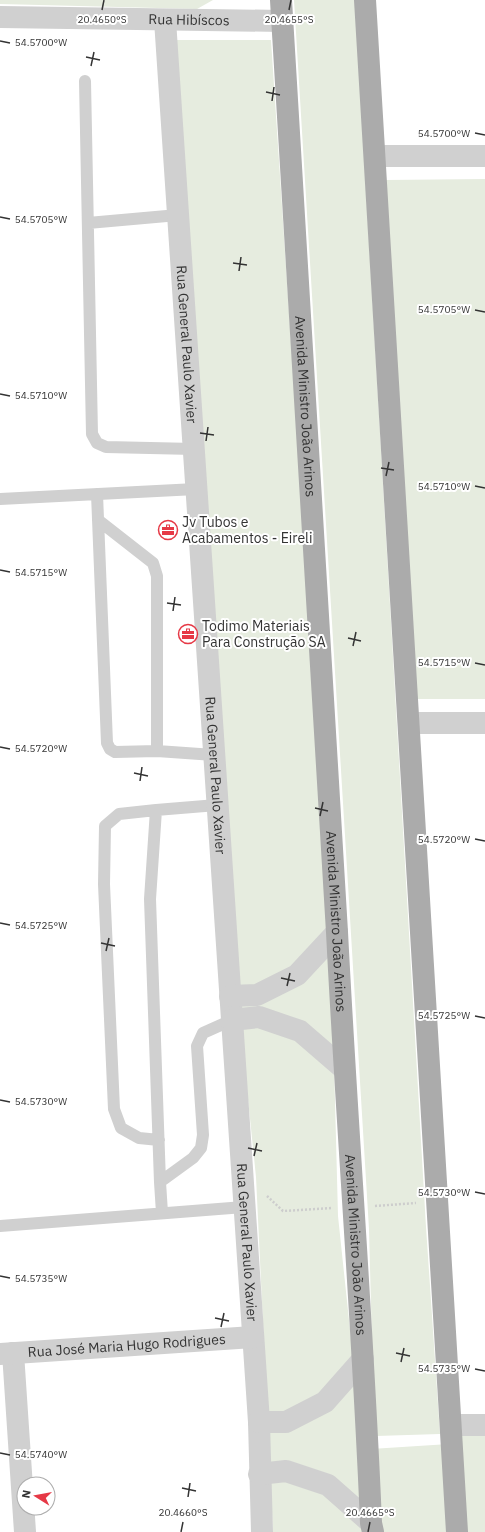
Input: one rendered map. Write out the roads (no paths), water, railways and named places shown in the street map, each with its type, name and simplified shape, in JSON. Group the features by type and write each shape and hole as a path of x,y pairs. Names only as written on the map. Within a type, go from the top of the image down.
{"main road":[{"name":"Avenida Ministro João Arinos","path":"281,0 372,1528"},
{"path":"365,0 457,1532"}],"street":[{"name":"Rua Hibíscos","path":"0,17 282,22"},
{"name":"Rua General Paulo Xavier","path":"165,20 259,1422 259,1474 262,1532"},
{"path":"375,156 485,156"},
{"path":"409,723 485,723"},
{"path":"230,996 257,995 297,975 337,932"},
{"path":"232,1020 259,1017 300,1031 344,1069"},
{"name":"Rua José Maria Hugo Rodrigues","path":"7,1354 253,1337"},
{"path":"7,1354 25,1532"},
{"path":"259,1422 286,1422 325,1402 363,1359"},
{"path":"451,1425 485,1425"},
{"path":"259,1474 286,1471 328,1485 372,1528"}],"lane":[{"path":"85,81 92,434 97,443 106,447 194,449"},
{"path":"88,223 178,215"},
{"path":"0,499 196,489"},
{"path":"97,494 107,743 110,750 115,752 157,750 214,755"},
{"path":"98,520 153,563 157,576 157,750"},
{"path":"159,1140 139,1138 121,1128 114,1109 104,884 105,826 119,814 217,805"},
{"path":"156,810 150,899 162,1213"},
{"path":"160,1182 193,1158 201,1148 204,1135 197,1046 203,1033 232,1020"},
{"path":"0,1226 244,1207"}],"place":[{"name":"Jv Tubos e Acabamentos - Eireli","path":"168,530"},
{"name":"Todimo Materiais Para Construção SA","path":"188,634"}]}
